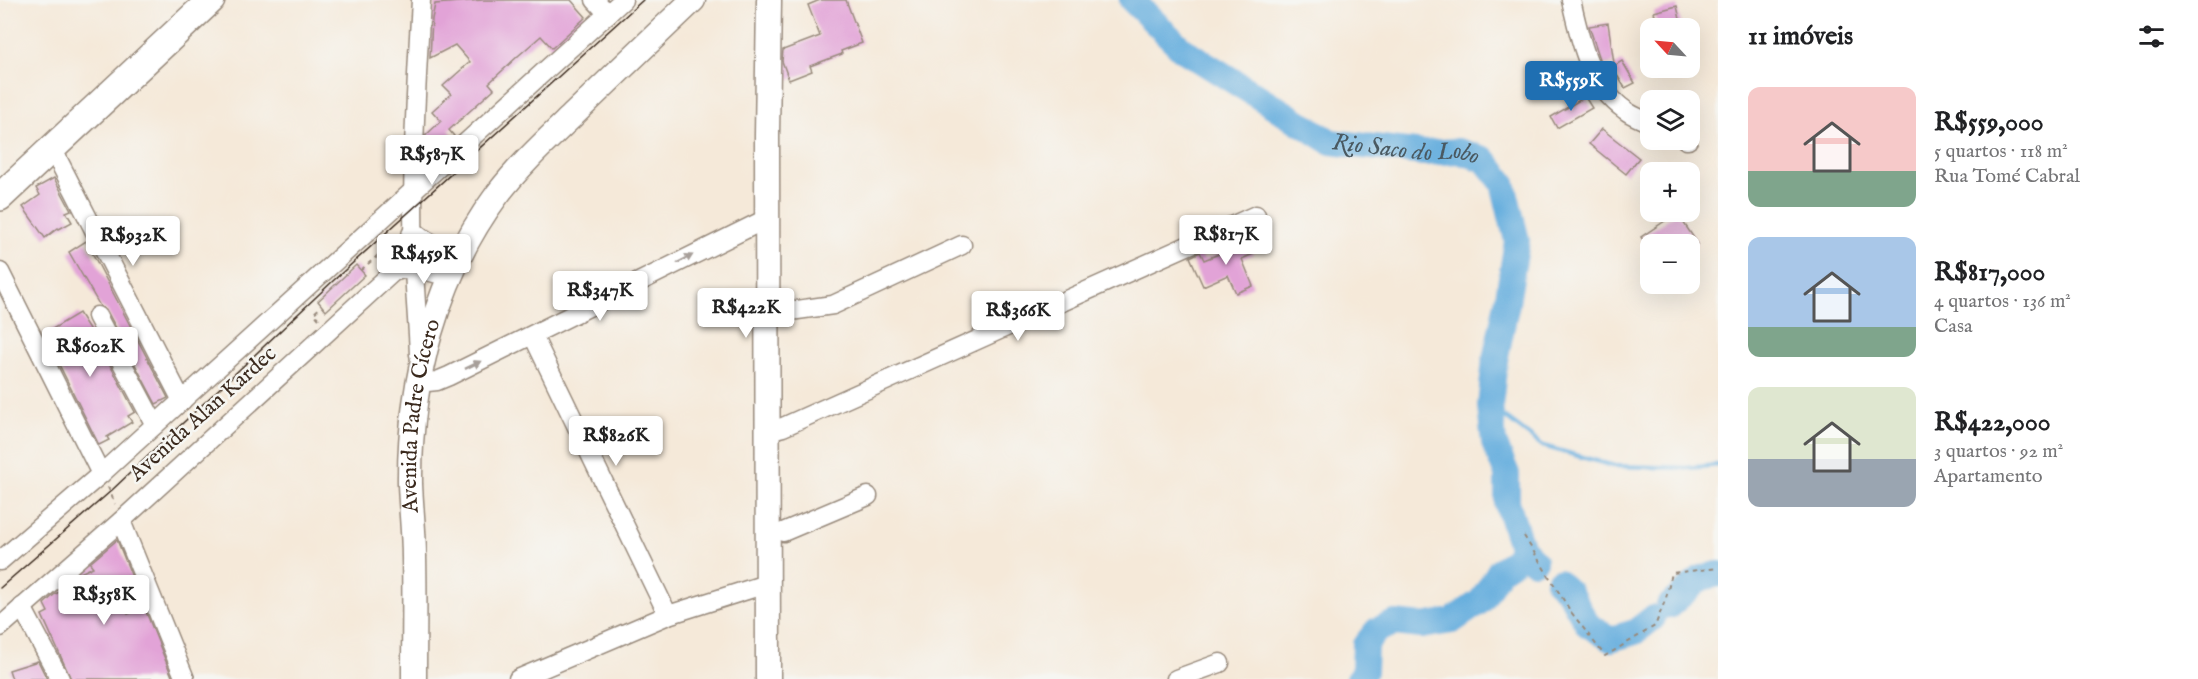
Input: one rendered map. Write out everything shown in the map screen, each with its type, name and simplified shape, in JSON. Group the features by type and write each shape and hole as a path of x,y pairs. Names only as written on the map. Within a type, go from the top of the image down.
{"highway":[{"path":"0,197 211,0"}],"main road":[{"name":"Avenida Padre Cícero","path":"414,679 414,555 410,484 412,435 419,377 435,316 449,277 461,253 498,194 531,156 693,0"},
{"path":"768,679 768,583 783,312 769,0"},
{"path":"784,679 783,532 775,429 768,218 785,0"},
{"path":"414,235 436,249 461,253"}],"street":[{"path":"421,0 416,84 414,190 414,268 419,377 437,381 449,376 768,218"},
{"path":"595,0 608,14"},
{"path":"0,561 101,474 624,0"},
{"path":"1571,0 1580,38 1593,73 1607,95 1626,111 1640,118"},
{"path":"52,150 182,401"},
{"path":"775,429 1256,215"},
{"path":"783,312 833,304 962,245"},
{"name":"Avenida Alan Kardec","path":"0,627 121,521 393,272 403,268 414,268"},
{"path":"414,268 449,277"},
{"path":"0,272 101,474"},
{"path":"97,316 155,425"},
{"path":"533,336 668,615"},
{"path":"783,532 868,496"},
{"path":"121,521 184,679"},
{"path":"518,679 668,615 768,583"},
{"path":"22,607 60,679"},
{"path":"1176,679 1220,663"}],"path":[{"path":"361,270 386,247"},
{"path":"376,257 382,263"},
{"path":"314,314 322,306"},
{"path":"101,474 111,491 121,521"},
{"path":"1524,536 1571,612 1605,656 1655,626 1666,598 1672,573 1718,568"}],"building":[{"path":"482,0 571,0 586,17 552,48 541,36 518,56 489,83 494,89 449,130 454,136 437,152 426,139 426,135 441,121 432,111 451,94 443,86 470,62 455,45 430,58 435,4"},
{"path":"820,0 846,0 862,43 841,51 842,54 810,66 812,71 789,80 782,61 783,50 820,36 808,5"},
{"path":"1677,6 1680,18 1656,18 1654,12"},
{"path":"1608,23 1614,63 1602,65 1589,26"},
{"path":"1622,61 1635,83 1625,88 1612,67"},
{"path":"1585,97 1592,108 1557,128 1551,117"},
{"path":"1602,129 1639,158 1626,174 1589,144"},
{"path":"54,178 71,210 66,212 72,222 58,228 45,238 23,207 40,195 36,188"},
{"path":"1664,222 1683,222 1691,234 1646,234"},
{"path":"1244,233 1253,254 1242,259 1253,286 1236,293 1228,275 1203,286 1190,257 1200,252 1204,260 1236,247 1233,238"},
{"path":"86,241 168,398 156,404 107,311 100,306 69,252"},
{"path":"356,265 365,275 326,311 318,301"},
{"path":"79,313 101,348 135,412 128,416 132,422 107,437 109,440 99,445 44,334"},
{"path":"117,540 136,587 120,596 128,614 144,607 173,679 71,679 42,615 48,612 44,604 55,594 71,587 69,582 76,575 93,567 90,563"},
{"path":"38,661 47,679 12,679 9,670"}],"waterway":[{"name":"Rio Saco do Lobo","path":"1132,0 1182,49 1331,142 1424,153 1458,151 1484,159 1503,183 1517,241 1495,360 1490,406 1494,443 1507,474 1507,503 1522,549 1534,561"},
{"path":"1490,406 1543,446 1614,466 1687,468 1718,465"},
{"path":"1359,679 1364,671 1365,645 1377,630 1395,623 1422,626 1452,621 1481,601 1500,570 1514,561 1522,549"},
{"name":"Rio Saco do Lobo","path":"1669,606 1701,578 1718,574"},
{"name":"Rio Saco do Lobo","path":"1558,582 1569,592 1588,625 1611,639 1635,632 1653,618"}],"tram line":[{"path":"0,588 111,491 334,280 643,0"}]}
